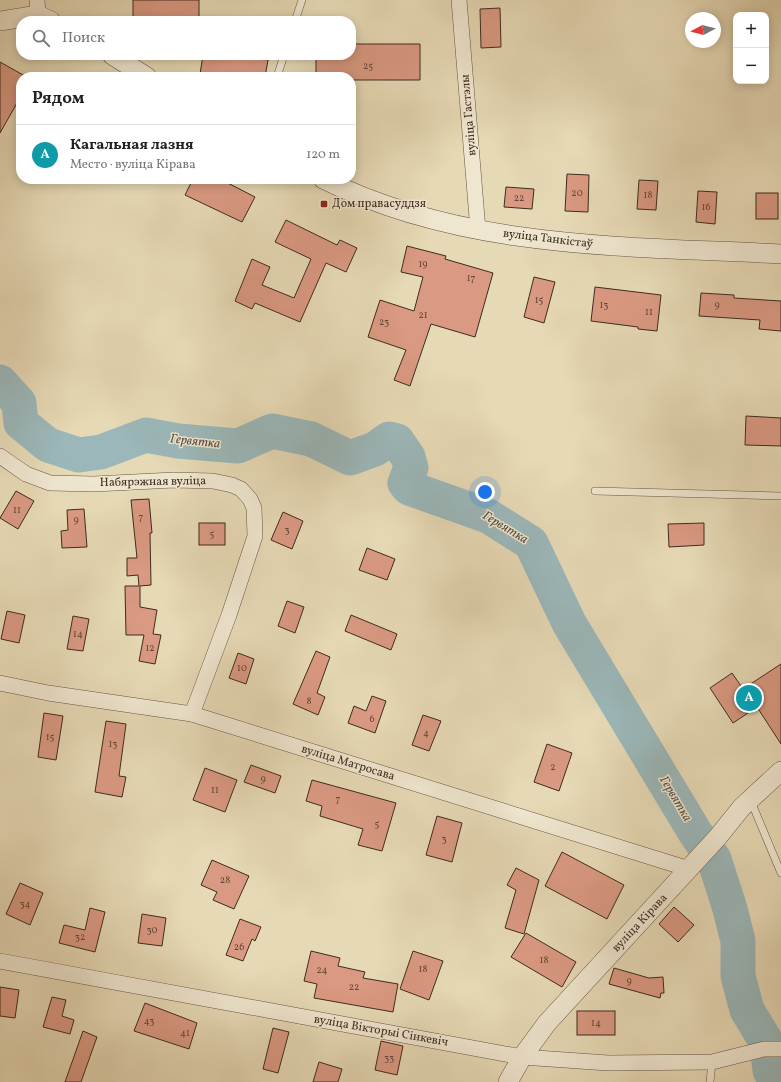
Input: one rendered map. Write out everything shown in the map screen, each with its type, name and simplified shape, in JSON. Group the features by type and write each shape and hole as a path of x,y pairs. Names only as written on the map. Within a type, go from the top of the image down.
{"street":[{"name":"вуліца Гастэлы","path":"459,0 478,230"},
{"path":"23,16 42,12"},
{"path":"0,21 16,18"},
{"path":"120,60 139,72"},
{"name":"вуліца Танкістаў","path":"335,184 396,210 478,230 562,243 781,254"},
{"name":"Набярэжная вуліца","path":"0,456 26,474 50,483 94,484 174,480 213,481 232,485 247,494 254,508 255,536 229,615 192,714"},
{"name":"вуліца Матросава","path":"0,683 48,693 192,714 692,866"},
{"name":"вуліца Кірава","path":"508,1082 522,1057 547,1023 692,866 742,807 781,771"},
{"name":"вуліца Вікторыі Сінкевіч","path":"0,961 522,1057 608,1063 712,1062 764,1049 781,1049"}],"lane":[{"path":"297,16 302,0"},
{"path":"279,72 282,60"},
{"path":"595,491 781,496"},
{"path":"742,807 753,806 781,873"},
{"path":"710,1082 712,1062"}],"building":[{"path":"133,0 199,0 199,16 133,16"},
{"path":"500,8 501,47 481,48 480,9"},
{"path":"356,44 420,44 420,80 356,80 356,72 316,72 316,60 356,60"},
{"path":"202,60 268,60 266,72 200,72"},
{"path":"0,62 18,72 16,72 16,105 0,133"},
{"path":"567,174 589,175 588,212 565,211"},
{"path":"639,180 658,181 656,210 637,209"},
{"path":"190,184 230,184 255,197 242,222 185,195"},
{"path":"506,187 534,189 532,209 504,207"},
{"path":"698,191 717,192 715,224 696,222"},
{"path":"756,193 778,193 778,219 756,219"},
{"path":"286,220 337,245 340,240 357,248 346,272 326,263 300,322 255,303 252,309 235,301 252,259 270,267 262,285 294,298 311,259 275,242"},
{"path":"407,246 446,256 445,259 493,273 475,337 431,324 410,386 394,380 406,350 368,337 380,300 414,311 423,277 401,272"},
{"path":"534,277 555,282 544,323 524,317"},
{"path":"595,287 661,295 657,331 591,321"},
{"path":"701,293 734,295 734,298 781,301 781,331 759,329 760,320 699,316"},
{"path":"746,416 781,418 781,446 745,445"},
{"path":"16,491 34,501 18,529 0,518"},
{"path":"149,499 152,533 150,533 151,585 140,586 140,607 157,610 153,634 161,635 155,664 139,661 144,635 126,635 125,586 139,586 138,575 127,576 127,558 137,558 131,500"},
{"path":"84,509 87,547 62,548 61,531 68,530 67,510"},
{"path":"283,512 303,521 292,549 271,540"},
{"path":"199,523 225,523 225,545 199,545"},
{"path":"704,523 704,545 669,547 668,524"},
{"path":"367,548 395,559 387,580 359,570"},
{"path":"287,601 304,607 295,633 278,626"},
{"path":"7,611 25,615 19,643 1,639"},
{"path":"351,615 397,634 391,650 345,631"},
{"path":"73,616 89,619 83,651 67,649"},
{"path":"316,651 330,657 317,693 325,697 318,715 293,704"},
{"path":"238,653 254,659 246,684 229,678"},
{"path":"781,664 781,744 757,707 733,723 710,688 732,673 743,689"},
{"path":"372,696 386,701 375,733 348,723 354,706 366,711"},
{"path":"44,713 63,716 56,760 38,757"},
{"path":"423,715 441,721 429,751 412,745"},
{"path":"106,721 126,724 119,776 126,777 122,797 95,792"},
{"path":"547,744 572,753 559,791 534,782"},
{"path":"251,765 281,776 275,793 244,782"},
{"path":"205,768 237,780 225,812 193,800"},
{"path":"312,780 396,803 382,851 358,845 363,829 320,816 322,806 306,801"},
{"path":"437,816 462,823 452,862 426,855"},
{"path":"562,852 624,885 607,919 545,886"},
{"path":"212,860 249,876 234,909 213,900 217,892 201,885"},
{"path":"516,868 539,880 524,934 505,928 516,890 507,885"},
{"path":"20,883 43,893 30,925 6,914"},
{"path":"674,907 694,925 678,942 659,924"},
{"path":"90,908 105,912 95,952 59,943 64,925 85,930"},
{"path":"142,914 166,918 162,946 138,943"},
{"path":"240,919 261,927 255,941 252,939 243,961 226,955"},
{"path":"526,933 576,962 562,987 511,957"},
{"path":"311,951 340,958 338,966 365,972 363,978 398,984 393,1012 314,998 317,984 304,981"},
{"path":"413,951 443,961 429,1000 400,989"},
{"path":"614,968 649,978 663,977 664,993 661,993 660,998 609,984"},
{"path":"0,987 19,990 15,1018 0,1016"},
{"path":"52,997 66,1000 62,1016 74,1020 70,1034 43,1027"},
{"path":"145,1003 197,1023 189,1049 134,1031"},
{"path":"577,1011 615,1011 615,1035 577,1035"},
{"path":"273,1028 289,1032 278,1073 263,1069"},
{"path":"83,1031 97,1037 81,1082 65,1082"},
{"path":"381,1041 403,1046 397,1075 375,1070"},
{"path":"319,1062 342,1069 338,1082 313,1082"}],"waterway":[{"name":"Гервятка","path":"0,382 19,403 21,423 48,445 79,455 101,452 146,435 178,441 238,446 272,431 311,439 350,458 375,449 389,439 397,441 408,457 411,468 405,483 409,488 488,516 531,543 569,623 696,834 714,859 730,909 738,941 738,976 747,1010 767,1043 770,1071 778,1082"}],"place":[{"name":"Дом правасуддзя","path":"324,204"},
{"name":"Кагальная лазня","path":"749,698"}]}
